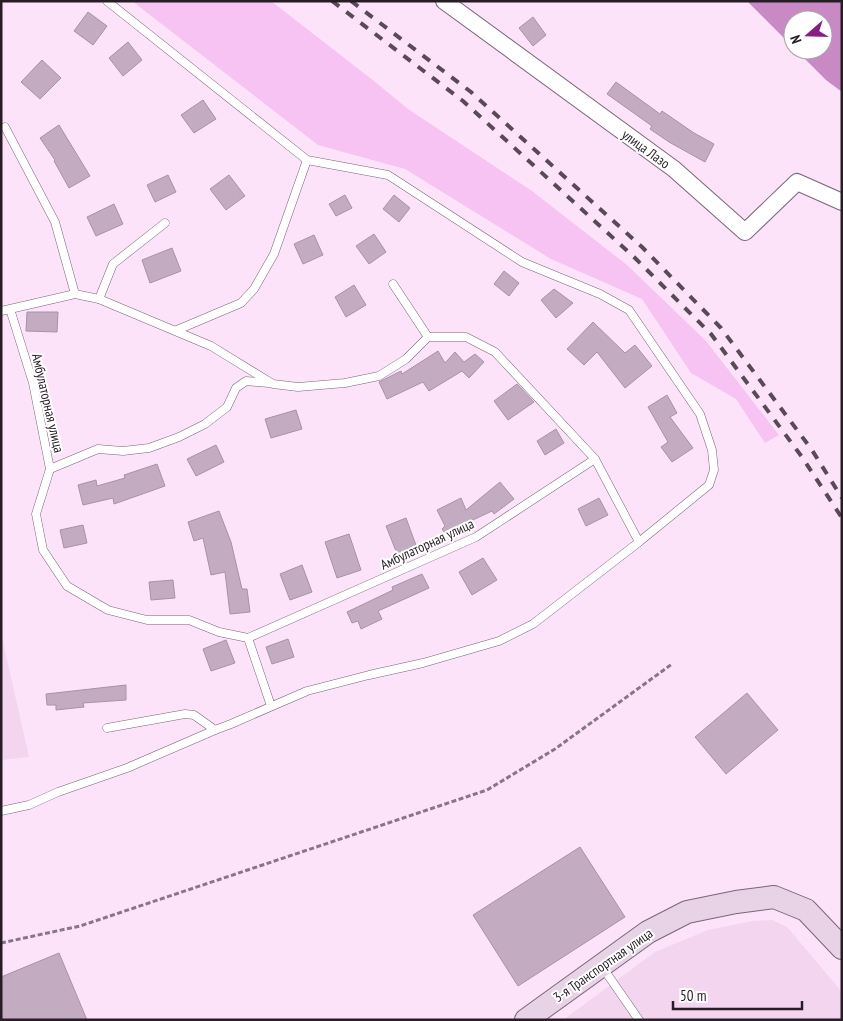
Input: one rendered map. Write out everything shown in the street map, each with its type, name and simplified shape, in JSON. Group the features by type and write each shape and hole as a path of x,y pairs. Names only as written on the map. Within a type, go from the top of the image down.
{"street":[{"name":"улица Лазо","path":"444,1 674,169 745,232 797,182 842,202"},
{"name":"3-я Транспортная улица","path":"528,1019 648,932 687,912 736,902 774,897 806,910 842,948"}],"lane":[{"path":"1,811 29,805 58,792 127,768 307,691 423,663 499,641 533,624 639,542 709,485 714,470 712,450 700,414 629,310 600,294 522,262 388,175 307,160 107,1"},
{"path":"5,127 55,222 75,294"},
{"path":"177,330 241,303 254,289 274,254 307,160"},
{"path":"99,299 113,264 164,223"},
{"path":"393,284 428,337"},
{"path":"1,311 75,294 99,299 177,330 211,346 273,384"},
{"name":"Амбулаторная улица","path":"10,309 34,383 50,469 36,514 43,550 67,586 108,610 146,620 188,620 219,632 248,638 476,537 595,459"},
{"path":"50,469 98,449 149,448 205,424 228,406 236,388 246,381 298,387 379,376 406,359 428,337 466,337 495,352 595,459 639,542"},
{"path":"248,638 270,706"},
{"path":"107,728 194,714 214,730"},
{"path":"601,965 639,1020"}],"path":[{"path":"1,943 80,926 487,790 555,749 672,664"}],"shaded area":[{"path":"132,1 271,1 408,109 532,191 627,265 706,341 779,435 765,443 736,399 691,373 642,299 551,259 405,169 318,145"},
{"path":"747,1 842,1 842,92 826,80 806,60 833,60 833,10 783,10 783,37"},
{"path":"1,633 29,757 1,760"},
{"path":"772,920 787,927 842,992 842,1020 563,1020 655,952 708,930 752,921"}],"building":[{"path":"88,12 107,26 93,45 74,31"},
{"path":"533,17 546,35 533,46 519,28"},
{"path":"128,42 142,60 123,76 109,58"},
{"path":"42,60 61,78 40,99 21,82"},
{"path":"616,82 660,114 662,111 714,144 705,162 650,129 652,126 607,94"},
{"path":"203,100 216,119 194,133 181,115"},
{"path":"59,125 90,176 69,188 55,160 40,138"},
{"path":"168,175 176,192 155,202 147,185"},
{"path":"229,175 245,196 226,210 210,189"},
{"path":"345,195 352,208 336,216 329,204"},
{"path":"394,195 410,208 399,222 383,209"},
{"path":"114,204 123,224 96,236 87,217"},
{"path":"374,234 386,252 369,264 356,246"},
{"path":"314,235 323,255 303,264 294,244"},
{"path":"172,248 181,271 150,283 142,260"},
{"path":"504,271 519,283 509,296 494,284"},
{"path":"354,285 366,305 346,317 335,297"},
{"path":"554,289 573,303 556,318 541,300"},
{"path":"27,312 58,312 57,332 26,331"},
{"path":"593,322 625,353 635,345 652,366 625,388 597,352 584,365 567,349"},
{"path":"438,351 445,363 455,352 464,362 475,354 484,362 469,378 462,371 429,391 423,382 387,399 379,382 401,371 402,374"},
{"path":"517,384 534,402 508,420 494,401"},
{"path":"667,395 677,413 670,417 693,448 672,462 661,447 668,442 648,407"},
{"path":"296,410 302,429 271,438 265,419"},
{"path":"556,429 564,443 545,455 537,441"},
{"path":"216,445 224,462 196,476 187,459"},
{"path":"157,464 165,486 114,504 113,498 83,505 78,485 96,480 97,486 125,478 124,475"},
{"path":"500,482 514,499 494,514 492,511 445,533 442,529 445,526 437,510 461,498 466,510"},
{"path":"599,498 608,515 586,526 578,509"},
{"path":"219,511 231,542 242,589 247,589 250,612 230,614 225,572 211,575 203,538 194,541 188,522"},
{"path":"406,518 417,548 398,556 386,526"},
{"path":"83,525 87,543 64,548 60,530"},
{"path":"349,534 361,570 337,578 325,542"},
{"path":"483,558 497,580 472,595 459,572"},
{"path":"302,565 312,592 290,600 280,574"},
{"path":"422,574 429,588 378,611 382,619 361,629 358,621 352,623 347,612 393,590 392,587"},
{"path":"173,580 175,598 151,600 149,582"},
{"path":"288,639 294,657 272,664 266,647"},
{"path":"226,640 235,663 211,671 203,649"},
{"path":"126,685 126,700 83,703 84,707 56,710 56,705 47,705 46,694"},
{"path":"747,693 778,730 726,774 695,737"},
{"path":"580,847 625,917 518,986 473,915"},
{"path":"59,953 87,1020 1,1020 1,977"}],"railway":[{"path":"332,1 463,101 634,257 711,334 802,457 842,518"},
{"path":"351,1 471,92 642,247 721,328 812,450 842,498"}]}
